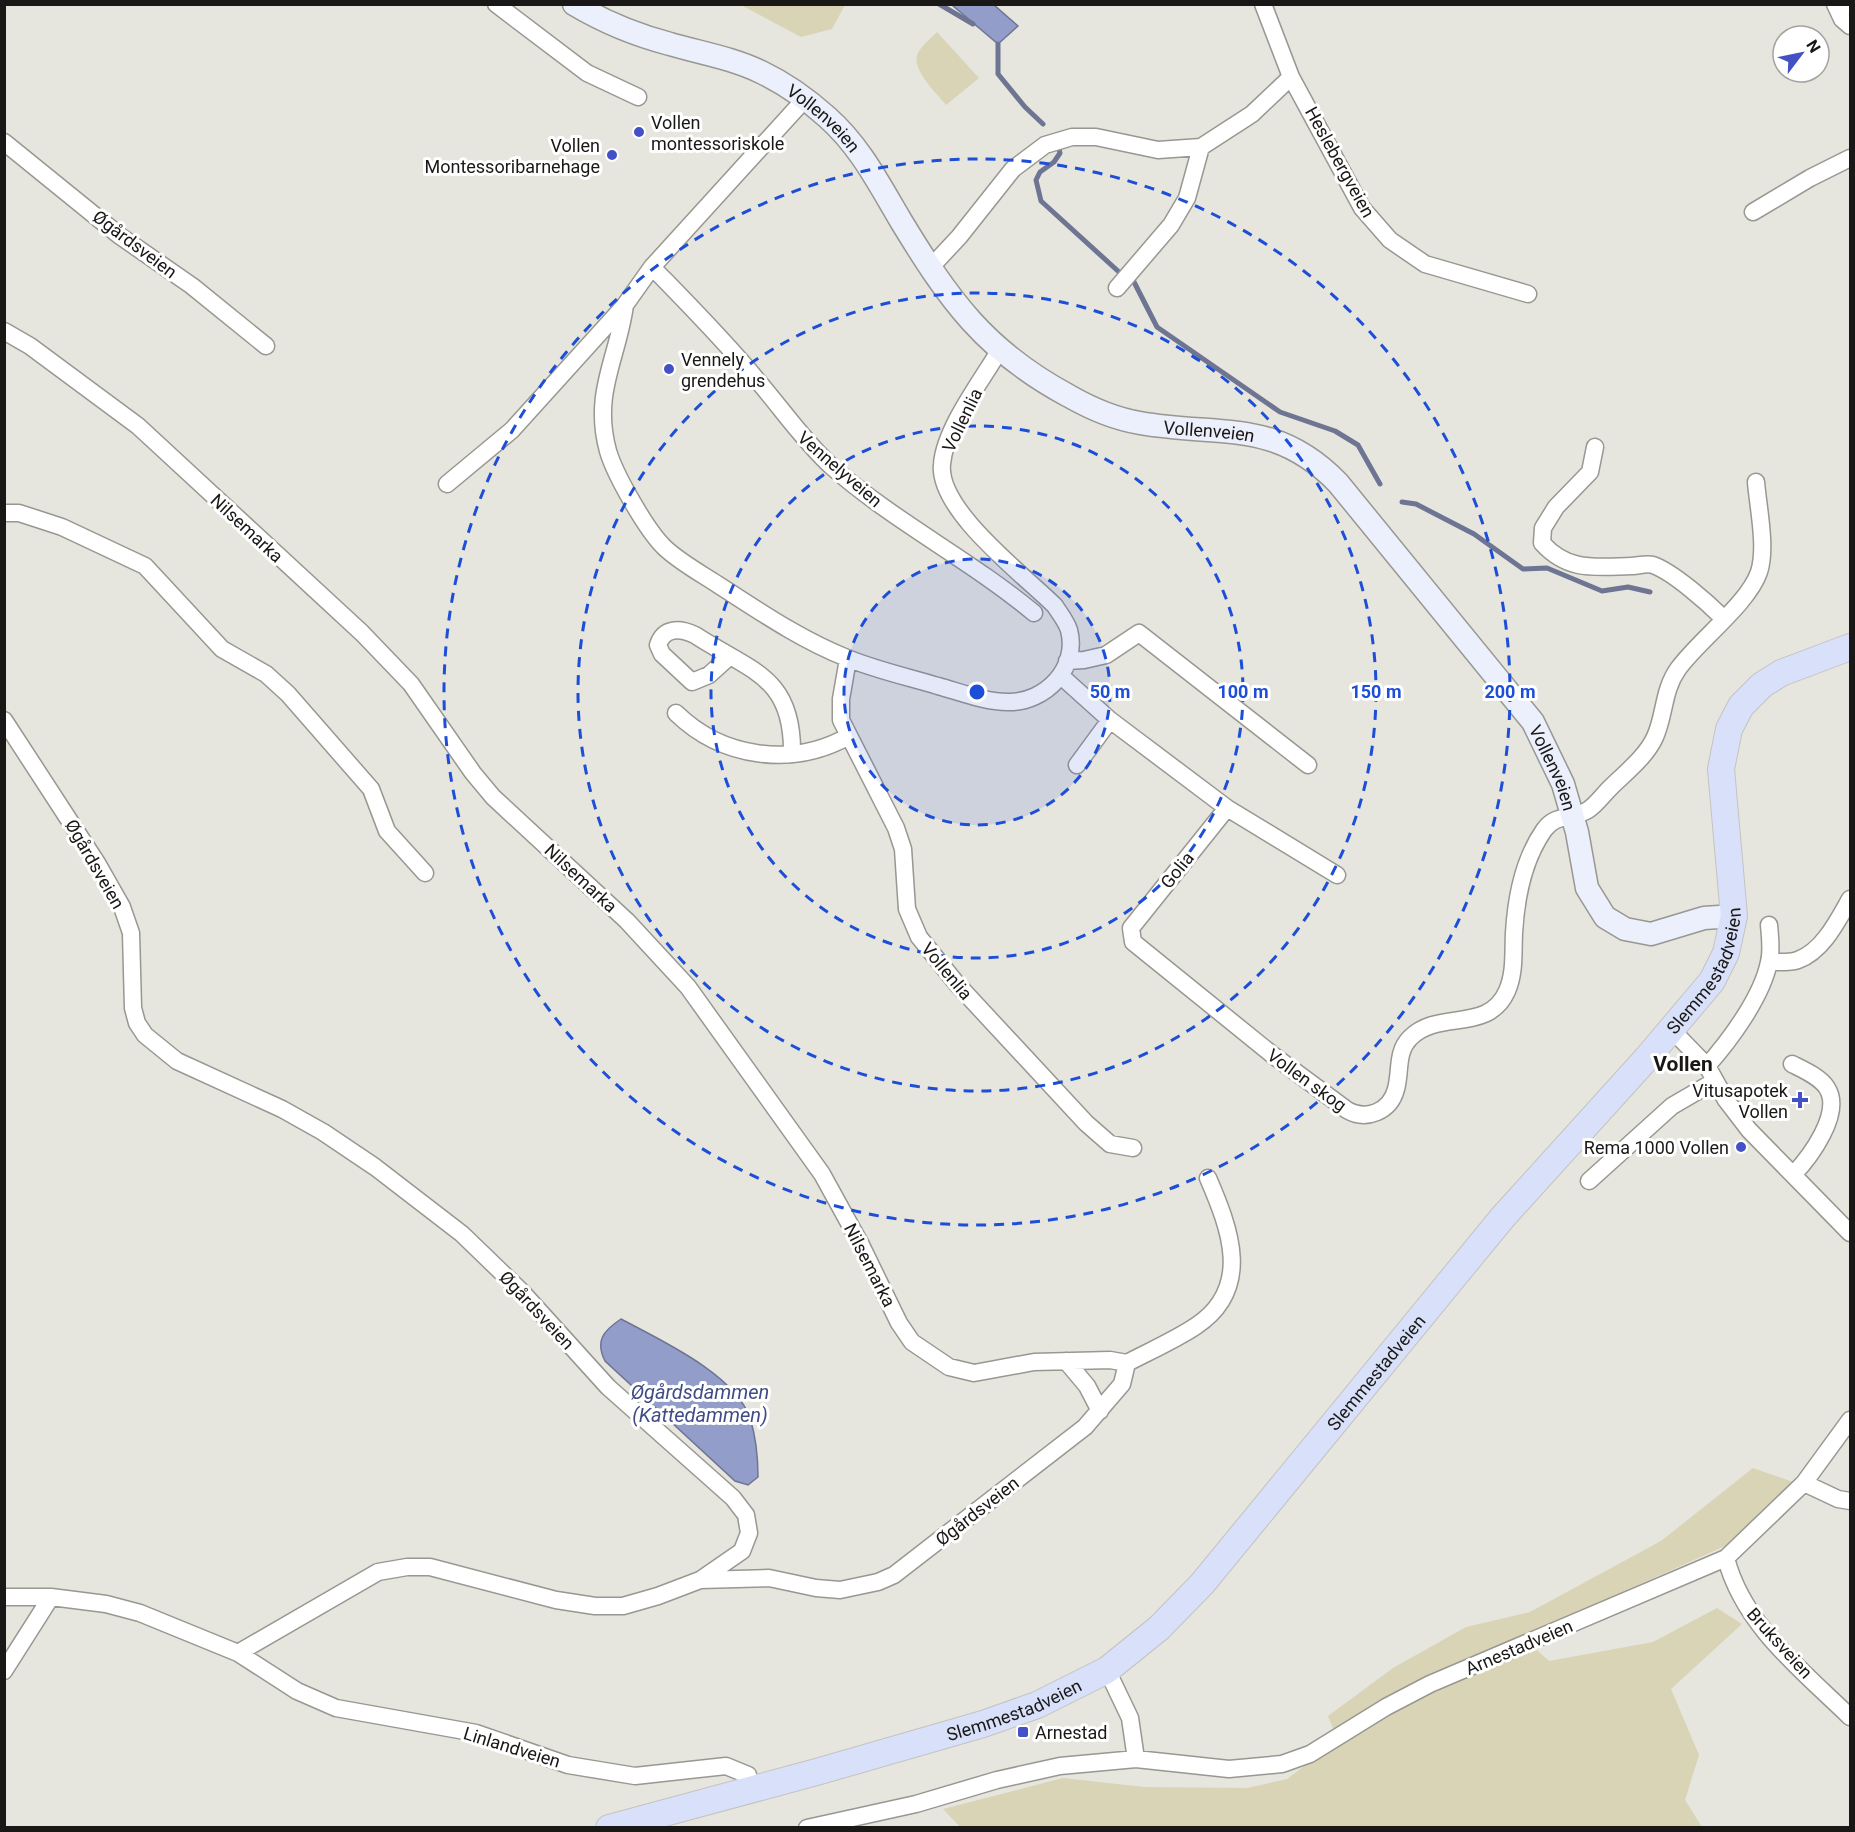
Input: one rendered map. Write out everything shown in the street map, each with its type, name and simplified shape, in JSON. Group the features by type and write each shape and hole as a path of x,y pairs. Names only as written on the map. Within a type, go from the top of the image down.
{"main road":[{"name":"Vollenveien","path":"574,4 625,30 742,64 769,76 832,121 857,149 930,268 966,318 999,351 1070,397 1123,419 1269,438 1290,445 1314,460 1338,483 1525,711 1551,756 1572,815 1587,888 1600,912 1614,924 1632,932 1656,934 1704,918 1734,916"},
{"name":"Slemmestadveien","path":"609,1827 752,1790 1003,1717 1070,1690 1107,1670 1159,1628 1202,1584 1503,1217 1672,1030 1716,974 1728,946 1734,916 1721,769 1729,729 1741,706 1762,685 1781,673 1851,647"}],"street":[{"path":"496,4 587,73 638,97"},
{"name":"Heslebergveien","path":"1263,4 1291,77 1362,208 1390,240 1425,264 1528,294"},
{"path":"1835,4 1842,19 1851,26"},
{"path":"930,268 959,237 1013,169 1045,145 1072,137 1096,137 1158,150 1201,147 1252,114 1291,77"},
{"path":"447,484 512,430 625,305 652,267 804,100"},
{"name":"Øgårdsveien","path":"4,142 120,236 192,286 266,346"},
{"path":"1117,288 1171,225 1187,198 1201,147"},
{"path":"1753,212 1810,178 1851,158"},
{"name":"Vennelyveien","path":"652,267 738,357 795,429 832,466 887,510 949,549 1034,613"},
{"path":"625,305 622,326 606,376 603,409 605,438 617,474 664,548 806,640 848,659 978,698 1008,702 1033,698 1050,687 1064,668 1106,654 1139,633 1308,765"},
{"name":"Nilsemarka","path":"4,331 30,346 138,426 362,633 411,684 473,773 493,797 627,921 688,987 822,1174 860,1243 899,1323 912,1342 949,1367 974,1372 1034,1362 1110,1360 1127,1363"},
{"name":"Vollenlia","path":"999,351 949,438 941,465 944,489 963,518 1056,606 1066,623 1070,636 1064,668"},
{"path":"1595,447 1590,472 1556,507 1543,528 1542,543 1555,558 1573,565 1602,567 1653,565 1707,603 1723,618"},
{"path":"1572,815 1590,808 1650,747 1658,730 1671,680 1741,600 1759,571 1762,554 1756,482"},
{"path":"4,513 19,513 63,527 145,566 222,649 266,674 288,694 371,789 387,831 425,873"},
{"path":"730,656 762,676 779,692 791,723 792,753"},
{"name":"Vollenlia","path":"848,659 840,710 849,736 896,828 903,849 907,909 923,944 972,1001 1086,1123 1110,1144 1133,1148"},
{"path":"1064,668 1110,720 1227,808 1337,875"},
{"path":"676,713 700,734 738,751 761,755 821,750 849,736"},
{"name":"Øgårdsveien","path":"4,720 91,854 122,907 131,933 133,1008 137,1023 145,1035 177,1061 323,1132 446,1221 522,1292 608,1387 733,1498 746,1515 749,1533 742,1551 700,1580"},
{"path":"1077,765 1110,720"},
{"name":"Golia","path":"1130,934 1131,927 1227,808"},
{"name":"Vollen skog","path":"1130,934 1138,948 1186,983 1274,1056 1347,1110 1360,1117 1370,1116 1381,1110 1394,1095 1400,1052 1416,1032 1431,1024 1479,1018 1502,1001 1512,974 1517,904 1528,861 1549,823 1572,815"},
{"path":"1769,962 1798,960 1809,953 1835,926 1851,899"},
{"path":"1707,1066 1728,1042 1755,995 1769,962 1769,925"},
{"path":"1672,1030 1707,1066 1739,1119 1851,1233"},
{"path":"1792,1064 1826,1086 1832,1097 1833,1110 1806,1161 1793,1175"},
{"path":"1589,1181 1672,1106 1715,1081"},
{"path":"1066,1361 1087,1386 1098,1413 1122,1384 1127,1363 1196,1326 1208,1316 1227,1289 1232,1271 1232,1250 1226,1221 1208,1178"},
{"name":"Øgårdsveien","path":"700,1580 771,1578 809,1587 840,1590 886,1579 908,1566 960,1523 1067,1442 1098,1413"},
{"name":"Arnestadveien","path":"807,1827 916,1804 1049,1768 1136,1759 1229,1769 1282,1764 1310,1755 1386,1707 1430,1684 1726,1558 1804,1483 1851,1420"},
{"path":"1804,1483 1838,1499 1851,1501"},
{"name":"Bruksveien","path":"1726,1558 1735,1586 1763,1630 1851,1717"},
{"path":"238,1653 378,1572 406,1567 430,1567 556,1600 595,1606 623,1606 700,1580"},
{"name":"Linlandveien","path":"4,1597 51,1597 106,1604 140,1613 238,1653 297,1691 336,1708 476,1733 557,1762 612,1774 639,1776 715,1766 734,1767 748,1775 752,1790"},
{"path":"4,1671 51,1597"},
{"path":"1107,1670 1130,1718 1136,1759"}],"shaded area":[{"path":"741,5 845,5 832,29 801,37"},
{"path":"937,32 979,78 946,105 921,73 917,59 922,47"},
{"path":"1753,1468 1796,1483 1743,1538 1522,1637 1549,1661 1653,1642 1717,1608 1742,1624 1671,1689 1699,1755 1685,1800 1702,1827 961,1828 943,1809 1063,1778 1144,1787 1247,1788 1287,1779 1338,1741 1328,1716 1393,1668 1466,1627 1530,1612 1661,1541"}],"water":[{"path":"952,5 994,5 1018,26 998,44"},
{"name":"Øgårdsdammen (Kattedammen)","path":"621,1319 675,1348 713,1373 729,1387 742,1402 750,1418 754,1432 758,1477 748,1485 735,1481 605,1361 601,1348 602,1337"}],"waterway":[{"path":"939,4 973,24"},
{"path":"998,44 998,74 1025,107 1043,124"},
{"path":"1059,149 1060,153 1054,162 1040,172 1036,180 1041,201 1119,272"},
{"path":"1133,280 1157,327 1280,412 1335,431 1358,445 1380,484"},
{"path":"1402,502 1416,504 1474,534 1523,569 1547,568 1602,591 1628,587 1650,592"}],"place":[{"name":"Vollen montessoriskole","path":"639,132"},
{"name":"Vollen Montessoribarnehage","path":"612,155"},
{"name":"Vennely grendehus","path":"669,369"},
{"name":"Vitusapotek Vollen","path":"1800,1100"},
{"name":"Rema 1000 Vollen","path":"1741,1147"},
{"name":"Arnestad","path":"1023,1732"}],"district":[{"name":"Vollen","path":"1683,1064"}]}
